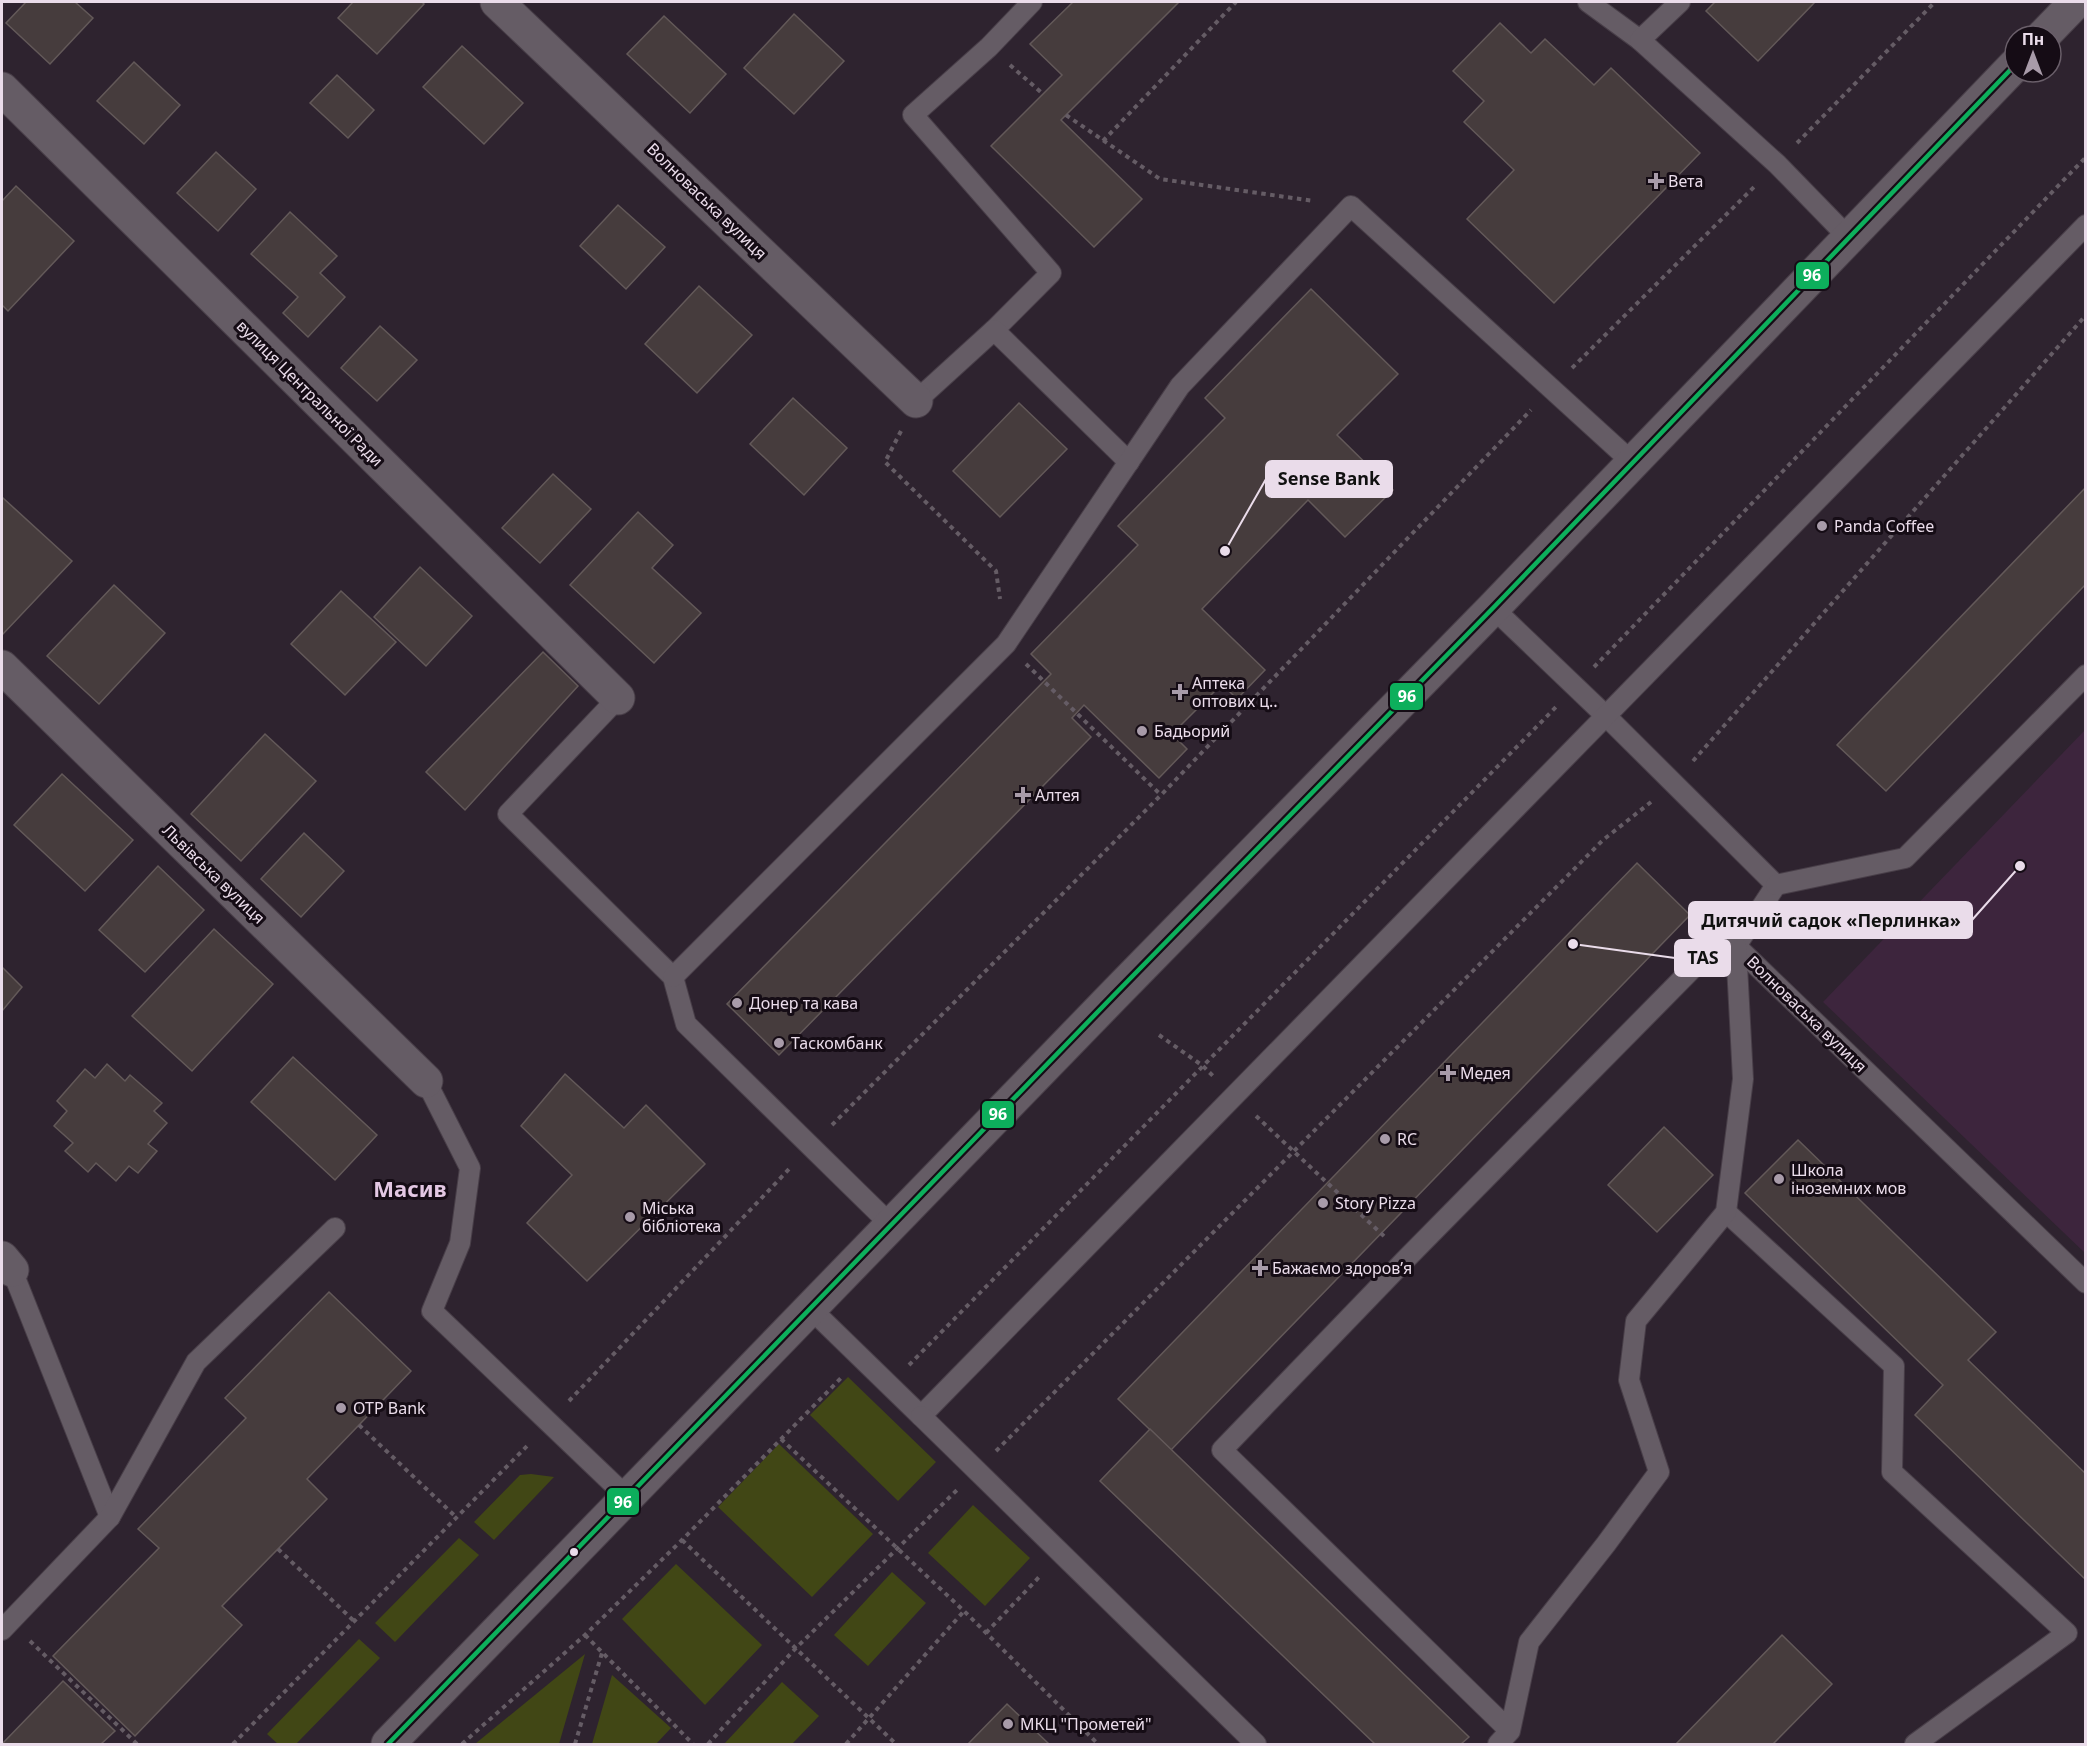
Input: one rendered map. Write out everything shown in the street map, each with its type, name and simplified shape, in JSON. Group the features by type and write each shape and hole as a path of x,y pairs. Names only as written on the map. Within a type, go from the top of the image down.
{"main road":[{"name":"Волноваська вулиця","path":"497,2 916,401"},
{"path":"2055,24 2076,2"},
{"path":"388,1744 1108,1001 1493,608 2003,78"},
{"name":"вулиця Центральної Ради","path":"2,89 618,698"},
{"name":"Львівська вулиця","path":"2,667 426,1081"}],"lane":[{"path":"916,401 994,330 1051,273 913,115 989,47 1032,2"},
{"path":"1588,2 1640,40 1777,164 1849,238"},
{"path":"1640,40 1680,2"},
{"path":"673,977 1006,644 1180,386 1351,206 1632,462"},
{"path":"921,1416 2085,225"},
{"path":"994,330 1129,462"},
{"path":"1493,608 1606,716 1776,885 1905,858 2085,675"},
{"path":"618,698 508,814 673,977 686,1024 892,1226"},
{"name":"Волноваська вулиця","path":"1776,885 1736,946 2085,1283"},
{"path":"1736,946 1743,1079 1726,1212 1636,1321 1629,1380 1659,1472 1529,1642 1504,1738 1222,1450 1407,1258 1696,965 1736,946"},
{"path":"426,1081 470,1168 460,1243 432,1311 628,1498"},
{"path":"1726,1212 1894,1366 1892,1472 2076,1633 1915,1744"},
{"path":"6,1626 110,1517 196,1362 335,1228"},
{"path":"7,1264 110,1517"},
{"path":"812,1309 1256,1744"}],"path":[{"path":"1103,141 1236,2"},
{"path":"233,1744 548,1424 812,1146 1161,795 1551,389 1777,164 1935,2"},
{"path":"989,47 1043,94"},
{"path":"1066,115 1160,179 1351,206"},
{"path":"890,1385 1575,687 2085,157"},
{"path":"708,1744 795,1649 976,1472 1603,840 1674,783 2085,315"},
{"path":"916,401 885,462 996,572 1006,644 1161,795"},
{"path":"1159,1035 1203,1066 1407,1258"},
{"path":"462,1744 585,1635 682,1540 862,1356"},
{"path":"359,1425 456,1517"},
{"path":"781,1439 964,1611 1098,1744"},
{"path":"682,1540 896,1744"},
{"path":"278,1549 354,1621"},
{"path":"986,1634 1061,1554"},
{"path":"846,1744 964,1611"},
{"path":"6,1626 137,1744"},
{"path":"585,1635 693,1744"},
{"path":"575,1744 602,1653"}],"shaded area":[{"path":"2085,730 2085,1253 1823,1002"}],"green space":[{"path":"848,1377 936,1462 898,1501 810,1415"},
{"path":"779,1444 873,1534 812,1597 718,1507"},
{"path":"520,1475 554,1477 494,1540 474,1522"},
{"path":"973,1505 1030,1558 985,1606 928,1553"},
{"path":"459,1538 479,1555 395,1642 375,1623"},
{"path":"676,1564 762,1645 705,1705 622,1619"},
{"path":"892,1572 926,1603 868,1666 834,1635"},
{"path":"359,1639 380,1658 296,1744 278,1744 267,1734"},
{"path":"585,1654 559,1744 475,1744"},
{"path":"612,1675 671,1728 656,1744 592,1744"},
{"path":"782,1682 819,1716 792,1744 724,1744"}],"building":[{"path":"26,2 75,2 93,18 50,64 6,23"},
{"path":"353,2 422,2 424,4 377,54 338,18"},
{"path":"1073,2 1179,2 1061,120 1142,199 1094,247 991,146 1062,75 1030,44"},
{"path":"1715,2 1815,2 1758,61 1706,11"},
{"path":"794,14 844,61 794,114 744,68"},
{"path":"664,16 726,74 690,113 627,54"},
{"path":"1500,23 1531,53 1545,39 1594,85 1611,68 1700,153 1554,303 1467,219 1514,170 1464,122 1484,101 1453,71"},
{"path":"462,46 523,103 484,144 423,87"},
{"path":"134,62 180,105 144,144 97,101"},
{"path":"337,75 374,110 348,138 310,103"},
{"path":"216,152 256,189 218,231 177,193"},
{"path":"16,186 74,241 8,311 2,305 2,201"},
{"path":"618,205 665,247 626,289 580,246"},
{"path":"290,212 337,256 320,273 345,297 308,337 283,313 298,297 251,254"},
{"path":"699,286 752,335 697,393 645,344"},
{"path":"1311,289 1398,374 1337,435 1393,490 1345,537 1308,500 1202,609 1265,670 1237,699 1222,684 1172,734 1187,749 1159,778 1084,705 1072,718 1091,737 779,1055 727,1004 1051,674 1031,654 1138,545 1118,526 1225,418 1205,398"},
{"path":"380,326 417,360 377,401 341,368"},
{"path":"793,398 847,448 804,495 750,444"},
{"path":"1019,403 1067,449 1000,517 953,471"},
{"path":"553,474 591,509 540,563 502,528"},
{"path":"2086,487 2086,584 1886,791 1837,745"},
{"path":"3,498 72,561 3,634 2,500"},
{"path":"638,512 673,545 652,568 701,613 654,663 570,585"},
{"path":"420,567 472,616 426,666 374,617"},
{"path":"114,585 165,633 99,704 47,656"},
{"path":"341,591 396,642 345,695 291,644"},
{"path":"543,652 578,686 465,810 426,772"},
{"path":"265,734 316,781 241,861 191,814"},
{"path":"62,774 133,840 85,891 14,825"},
{"path":"304,833 344,871 301,917 261,879"},
{"path":"1637,863 1690,915 1171,1450 1118,1399"},
{"path":"158,866 204,910 145,972 99,930"},
{"path":"214,929 273,984 192,1071 132,1016"},
{"path":"2,967 22,987 2,1011"},
{"path":"293,1057 377,1135 335,1180 251,1102"},
{"path":"107,1064 125,1081 130,1075 162,1103 154,1111 167,1123 148,1144 157,1151 138,1173 129,1166 116,1181 96,1163 88,1172 65,1151 73,1143 54,1126 67,1111 57,1101 85,1069 95,1078"},
{"path":"565,1074 624,1128 646,1105 705,1164 587,1281 527,1223 572,1175 521,1126"},
{"path":"1664,1127 1713,1175 1657,1232 1608,1185"},
{"path":"1798,1140 1996,1332 1968,1360 2086,1474 2086,1580 1915,1415 1943,1385 1745,1193"},
{"path":"329,1292 411,1371 307,1479 327,1499 222,1606 242,1625 135,1736 53,1656 159,1548 138,1529 246,1418 225,1398"},
{"path":"1150,1429 1469,1737 1461,1744 1375,1744 1100,1481"},
{"path":"1782,1635 1832,1684 1773,1744 1676,1744"},
{"path":"63,1681 115,1731 101,1744 2,1744"},
{"name":"МКЦ \"Прометей\"","path":"1007,1704 1049,1744 968,1744"}],"transit line":[{"name":"96","path":"388,1744 1493,608 2003,77"}],"place":[{"name":"Вета","path":"1656,181"},
{"name":"Panda Coffee","path":"1822,526"},
{"name":"Sense Bank","path":"1225,551"},
{"name":"Аптека оптових ц‥","path":"1180,692"},
{"name":"Бадьорий","path":"1142,731"},
{"name":"Алтея","path":"1023,795"},
{"name":"Дитячий садок «Перлинка»","path":"2020,866"},
{"name":"TAS","path":"1573,944"},
{"name":"Донер та кава","path":"737,1003"},
{"name":"Таскомбанк","path":"779,1043"},
{"name":"Медея","path":"1448,1073"},
{"name":"RC","path":"1385,1139"},
{"name":"Школа іноземних мов","path":"1779,1179"},
{"name":"Story Pizza","path":"1323,1203"},
{"name":"Міська бібліотека","path":"630,1217"},
{"name":"Бажаємо здоровʼя","path":"1260,1268"},
{"name":"OTP Bank","path":"341,1408"},
{"name":"МКЦ \"Прометей\"","path":"1008,1724"}],"district":[{"name":"Масив","path":"410,1189"}]}
